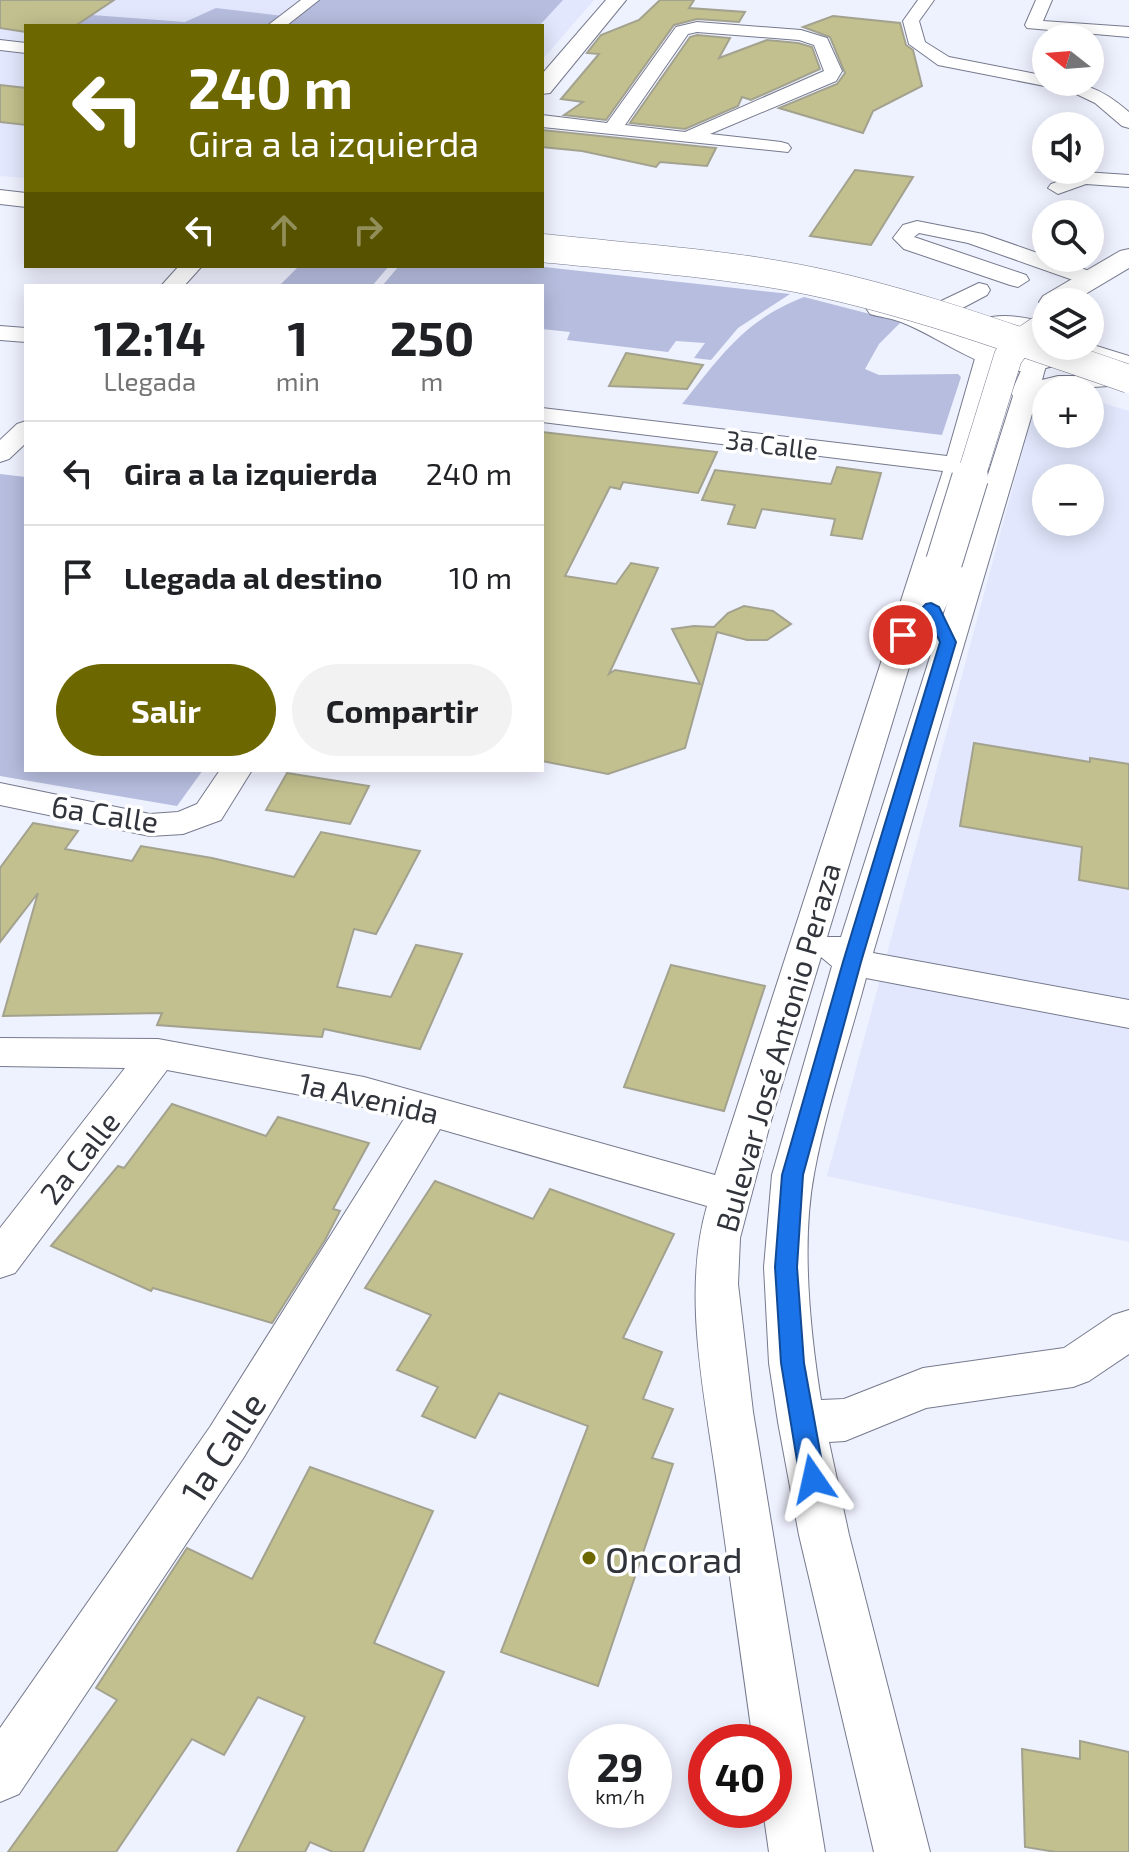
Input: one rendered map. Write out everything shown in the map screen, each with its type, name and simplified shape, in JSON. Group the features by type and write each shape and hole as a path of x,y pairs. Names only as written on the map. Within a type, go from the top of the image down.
{"main road":[{"path":"588,24 600,0"},
{"path":"546,74 588,24 616,0"},
{"path":"0,182 24,185"},
{"path":"0,197 24,200"},
{"path":"544,239 780,267 852,282 945,308 1023,348"},
{"path":"544,248 753,272 830,285 909,306 1129,379"},
{"path":"544,255 727,276 823,293 1023,348"},
{"path":"1090,288 1129,257"},
{"path":"1093,288 1129,275"},
{"path":"903,635 931,607 1008,357 1016,346 1023,348"},
{"path":"931,607 948,642"}],"street":[{"path":"277,24 291,6 311,0"},
{"path":"926,0 911,21 917,44 944,61 1032,79"},
{"path":"1044,0 1033,25 1129,32"},
{"path":"613,128 682,30 697,27 801,35 821,42 833,71 830,77 688,137"},
{"path":"0,45 24,48"},
{"path":"1101,96 1129,122"},
{"path":"544,121 781,148"},
{"path":"1058,188 1084,178 1129,181"},
{"path":"1032,259 945,231 917,226 908,230 903,238 998,291 1032,272"},
{"path":"174,284 189,268"},
{"path":"1059,272 1085,288"},
{"path":"945,308 980,279"},
{"path":"0,333 24,335"},
{"path":"0,347 24,349"},
{"path":"1023,348 1051,376"},
{"path":"1023,348 1088,376"},
{"name":"Bulevar José Antonio Peraza","path":"797,1852 730,1412 718,1298 719,1238 729,1196 842,827 959,456 1023,348"},
{"name":"Bulevar José Antonio Peraza","path":"902,1852 824,1535 801,1422 792,1363 786,1267 793,1175 871,966 948,642 1002,463 1023,348"},
{"path":"1104,356 1129,364"},
{"path":"1104,382 1129,390"},
{"name":"3a Calle","path":"544,395 1002,463"},
{"name":"3a Calle","path":"544,415 959,456"},
{"path":"0,454 24,431"},
{"path":"0,464 24,468"},
{"name":"6a Calle","path":"0,794 150,825 183,823 209,812 235,772"},
{"path":"842,827 825,927 829,945 871,966 1129,1014"},
{"name":"1a Avenida","path":"0,1052 158,1054 364,1092 729,1196"},
{"name":"2a Calle","path":"0,1260 158,1054"},
{"name":"1a Calle","path":"0,1775 227,1442 431,1110"},
{"path":"801,1422 845,1420 923,1388 1073,1367 1129,1329"}],"shaded area":[{"path":"0,0 594,0 544,58 544,24 24,24 24,178 0,176"},
{"path":"320,0 563,0 541,24 288,24"},
{"path":"216,8 283,16 272,24 78,24 92,15 185,22"},
{"path":"544,267 790,294 738,328 711,360 694,358 705,343 676,341 668,352 567,340 570,332 544,329 544,284 384,284 397,268"},
{"path":"297,268 387,268 374,284 281,284"},
{"path":"804,297 901,322 879,344 865,369 879,375 958,374 961,377 942,435 682,404 749,328 783,306"},
{"path":"1104,403 1129,411 1129,1242 827,1176 1032,416 1032,448 1104,448"},
{"path":"0,474 24,477 24,772 202,772 177,806 0,776"}],"building":[{"path":"0,0 114,0 78,24 24,24 24,32 0,28"},
{"path":"660,0 694,0 689,8 745,12 739,22 697,19 674,25 606,120 564,115 583,102 561,99 599,54 587,53 601,35 639,20"},
{"path":"833,16 900,23 906,45 913,50 922,86 873,111 863,133 779,108 837,84 845,73 830,37 803,27"},
{"path":"690,37 730,38 719,58 767,40 798,43 812,47 820,69 751,100 742,97 738,106 685,129 630,123"},
{"path":"0,85 24,88 24,125 0,122"},
{"path":"544,130 716,148 707,166 660,162 656,167 582,151 544,147"},
{"path":"855,170 913,177 871,245 810,236"},
{"path":"626,353 703,365 687,389 609,386"},
{"path":"544,432 717,452 698,493 623,482 620,489 610,487 565,576 616,584 631,563 658,568 609,674 615,670 700,684 672,629 714,627 728,613 744,606 773,611 791,624 767,640 747,640 717,632 685,748 608,774 544,761"},
{"path":"837,467 881,473 862,539 831,535 835,519 762,509 755,528 728,524 735,505 702,500 715,470 831,484"},
{"path":"974,743 1090,762 1090,758 1129,764 1129,889 1079,880 1082,847 960,826"},
{"path":"287,773 369,786 350,824 266,810"},
{"path":"33,823 78,831 65,849 132,861 141,846 294,877 321,832 420,851 376,934 354,929 337,987 391,997 416,945 462,954 420,1049 324,1029 322,1037 157,1025 162,1013 3,1016 38,893 0,942 0,868"},
{"path":"671,965 765,986 724,1111 624,1087"},
{"path":"172,1104 266,1136 278,1117 369,1143 333,1209 340,1211 325,1240 272,1323 153,1288 151,1291 51,1246 118,1166 124,1168"},
{"path":"435,1181 533,1219 550,1189 674,1234 623,1338 662,1352 643,1399 673,1409 652,1458 673,1464 598,1686 501,1652 588,1426 499,1393 475,1438 422,1416 438,1387 397,1370 431,1315 365,1288"},
{"path":"310,1467 433,1511 374,1643 444,1672 363,1852 333,1852 310,1842 305,1852 237,1852 305,1717 258,1697 224,1755 192,1739 116,1852 8,1852 117,1700 96,1688 187,1548 252,1579"},
{"path":"1080,1741 1129,1752 1129,1852 1056,1852 1025,1847 1022,1749 1080,1759"}],"place":[{"name":"Oncorad","path":"589,1558"}],"route":[{"path":"813,1479 792,1363 786,1267 793,1175 852,962 948,642 931,607 903,635"}]}
